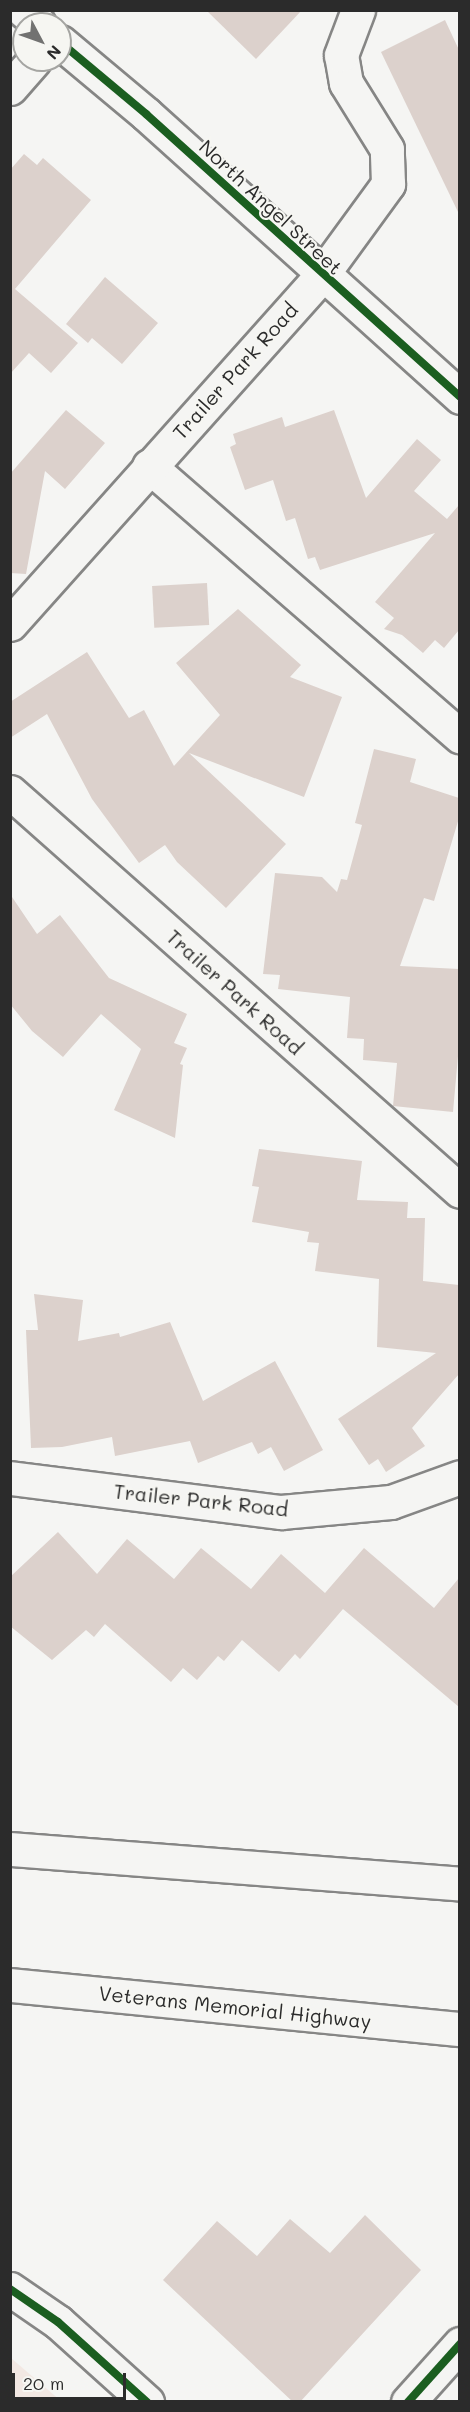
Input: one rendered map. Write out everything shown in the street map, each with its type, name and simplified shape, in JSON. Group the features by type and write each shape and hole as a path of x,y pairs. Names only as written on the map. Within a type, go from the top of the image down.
{"main road":[{"name":"Trailer Park Road","path":"10,624 321,276 388,184 387,149 346,83 341,55 358,10"},
{"name":"North Angel Street","path":"72,52 146,114 321,276 459,397"},
{"path":"10,88 24,72"},
{"path":"149,466 459,736"},
{"name":"Trailer Park Road","path":"10,792 459,1191"},
{"name":"Trailer Park Road","path":"10,1478 281,1512 392,1502 459,1477"},
{"path":"10,1849 459,1884"},
{"name":"Veterans Memorial Highway","path":"10,1985 459,2029"},
{"path":"10,2289 58,2322 147,2402"},
{"path":"408,2402 459,2344"}],"shaded area":[{"path":"11,2358 61,2401 11,2401"}],"building":[{"path":"206,10 302,10 256,59"},
{"path":"445,20 459,50 459,214 381,52"},
{"path":"24,154 37,165 43,158 91,200 15,289 78,343 51,373 29,353 10,374 10,170"},
{"path":"105,277 158,323 122,364 92,338 88,343 66,324"},
{"path":"66,410 105,443 65,489 45,471 26,574 10,573 10,474"},
{"path":"334,410 366,498 417,439 441,460 414,491 447,519 459,505 459,630 444,648 435,640 423,653 402,635 384,629 394,618 375,602 435,533 320,570 315,557 308,559 295,518 286,521 273,480 245,490 230,447 236,444 233,434 282,417 285,427"},
{"path":"207,583 209,625 154,628 152,586"},
{"path":"238,609 301,665 290,677 342,697 304,797 189,753 286,844 226,908 177,862 165,845 139,863 92,799 47,714 10,738 10,702 87,652 129,718 144,710 174,766 220,715 176,663"},
{"path":"374,749 416,759 410,782 459,798 459,818 434,901 424,898 400,966 459,969 459,1045 453,1112 393,1106 397,1063 363,1060 364,1039 347,1038 350,997 278,989 280,975 263,974 275,873 322,877 337,892 341,879 347,880 362,825 355,823"},
{"path":"10,894 37,934 60,915 109,978 187,1014 174,1043 187,1048 180,1064 183,1065 175,1138 114,1110 141,1049 101,1014 63,1057 32,1031 10,1004"},
{"path":"259,1149 362,1161 357,1200 408,1202 407,1218 425,1218 423,1281 459,1285 459,1374 412,1428 425,1446 386,1472 378,1459 369,1465 338,1419 436,1353 377,1347 379,1279 315,1271 319,1243 307,1242 309,1232 252,1222 259,1187 252,1186"},
{"path":"34,1294 83,1300 78,1341 119,1333 120,1337 170,1322 203,1401 275,1361 323,1450 284,1471 271,1447 258,1454 252,1442 198,1463 190,1441 115,1456 112,1437 62,1447 31,1448 26,1330 38,1330"},
{"path":"58,1532 97,1574 127,1539 174,1579 201,1548 251,1589 281,1554 325,1593 364,1548 434,1608 459,1578 459,1707 343,1609 300,1659 295,1654 279,1672 242,1640 224,1661 218,1656 197,1680 183,1668 171,1682 105,1624 94,1637 86,1630 52,1660 10,1626 10,1577"},
{"path":"365,2215 421,2270 300,2402 293,2402 163,2280 217,2221 257,2256 290,2219 330,2253"}],"cycle path":[{"path":"72,52 146,114 460,397"},
{"path":"10,2289 58,2322 147,2402"},
{"path":"408,2402 460,2344"}]}
